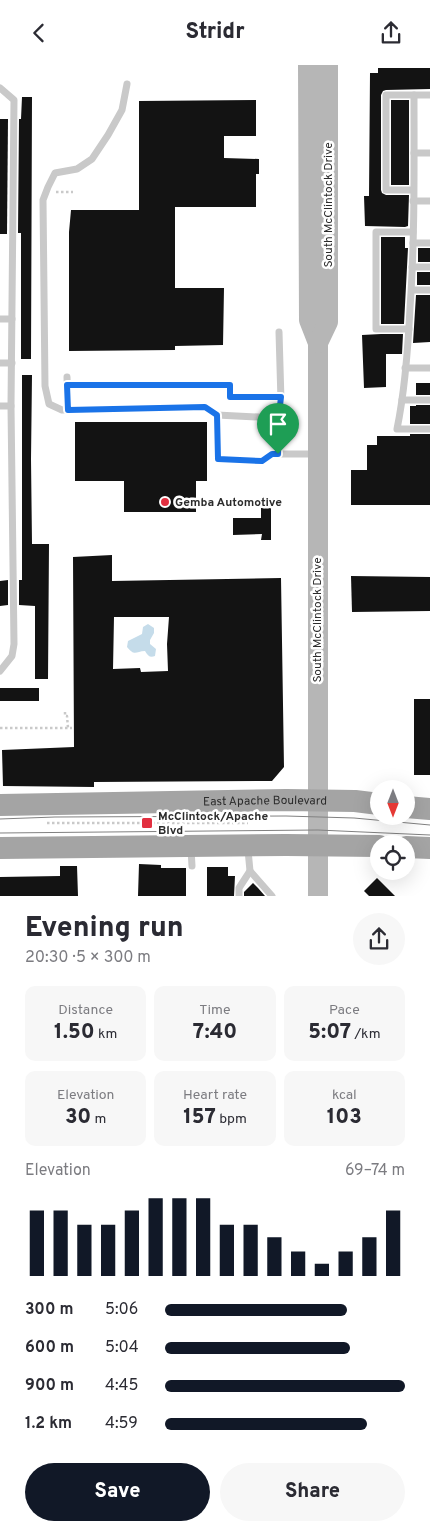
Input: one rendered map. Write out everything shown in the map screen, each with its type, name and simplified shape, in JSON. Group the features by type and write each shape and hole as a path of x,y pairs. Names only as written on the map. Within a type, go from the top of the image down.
{"main road":[{"name":"South McClintock Drive","path":"308,65 309,320 318,343 318,896"},
{"name":"South McClintock Drive","path":"318,343 328,322 328,65"},
{"name":"East Apache Boulevard","path":"0,805 318,800 370,803"},
{"path":"415,808 430,809"},
{"path":"0,848 191,856 247,834 318,845 370,846"},
{"path":"415,847 430,848"}],"lane":[{"path":"127,84 122,110 92,159 77,169 55,173 43,200 45,386 49,403 62,410 205,407 217,415 279,417"},
{"path":"0,88 14,100 12,319 14,643 12,656 0,671"},
{"path":"414,190 386,190 386,95 430,95"},
{"path":"414,95 412,290 406,367 397,429 430,429"},
{"path":"414,153 430,153"},
{"path":"413,201 430,201"},
{"path":"409,329 376,329 376,232 413,232"},
{"path":"413,243 430,243"},
{"path":"412,267 430,267"},
{"path":"412,290 430,289"},
{"path":"0,319 12,319"},
{"path":"278,454 281,397 279,332"},
{"path":"0,363 12,363"},
{"path":"406,367 430,368"},
{"path":"67,377 68,410"},
{"path":"402,400 430,400"},
{"path":"0,406 12,406"},
{"path":"217,415 218,459 262,461 272,454 318,454"},
{"path":"247,834 250,871 272,896"},
{"path":"239,896 239,888 250,871"}],"path":[{"path":"54,192 73,192"},
{"path":"67,385 230,385 230,397 281,397"},
{"path":"0,729 70,728 65,712"},
{"path":"47,823 247,834"}],"water":[{"path":"148,624 154,628 154,633 150,640 150,644 156,649 155,656 153,657 149,656 145,651 134,653 127,647 128,641 142,634 143,627"}],"building":[{"path":"378,68 430,68 430,89 386,90 381,95 381,190 386,195 409,195 408,226 405,227 365,226 364,196 369,196 370,73 378,73"},
{"path":"22,97 32,97 31,359 21,359 21,233 18,233 19,119 21,119"},
{"path":"256,100 256,136 224,136 224,158 259,159 259,174 256,174 256,207 175,207 175,288 224,288 223,345 175,346 175,350 69,351 69,232 71,210 139,210 139,101"},
{"path":"391,100 409,100 409,185 391,185"},
{"path":"0,119 8,119 7,234 0,234"},
{"path":"381,237 405,237 405,248 408,248 404,324 381,324"},
{"path":"418,248 430,248 430,262 418,262"},
{"path":"417,272 430,272 430,285 417,285"},
{"path":"416,295 430,295 430,342 413,343"},
{"path":"403,334 402,354 386,354 386,387 364,388 362,335"},
{"path":"22,375 32,375 32,544 49,544 48,679 35,679 35,606 19,605 19,580 22,580"},
{"path":"416,383 430,383 430,395 416,395"},
{"path":"430,405 430,424 410,424 410,406"},
{"path":"75,422 207,422 207,481 196,481 196,512 124,512 124,481 75,481"},
{"path":"410,434 430,434 430,505 351,505 351,470 367,470 367,445 377,445 377,436 410,436"},
{"path":"261,508 271,508 271,540 261,540 262,534 233,535 233,518 261,518"},
{"path":"112,555 112,581 281,578 284,767 272,781 94,782 94,787 3,786 2,750 74,747 73,557","holes":["114,617 169,617 168,671 141,672 140,668 113,669"]},
{"path":"351,576 430,577 430,611 352,612"},
{"path":"8,580 8,605 0,606 0,581"},
{"path":"0,688 39,688 39,701 0,701"},
{"path":"414,699 430,699 430,775 414,775"},
{"path":"139,864 161,865 161,868 186,868 186,896 138,896"},
{"path":"60,866 77,866 78,896 0,896 0,877 60,876"},
{"path":"207,867 228,867 228,876 235,876 234,896 207,896"},
{"path":"375,880 379,880 395,896 369,896 364,891"},
{"path":"253,883 265,896 244,896 244,892"}],"tram line":[{"path":"0,819 286,816 354,818 430,825"},
{"path":"0,833 318,830 430,835"}],"place":[{"name":"Gemba Automotive","path":"165,502"},
{"name":"McClintock/Apache Blvd","path":"147,823"}],"route":[{"path":"67,385 230,385 230,397 281,397 278,423 278,454 272,454 262,461 218,459 217,415 205,407 68,410 67,385"}]}
